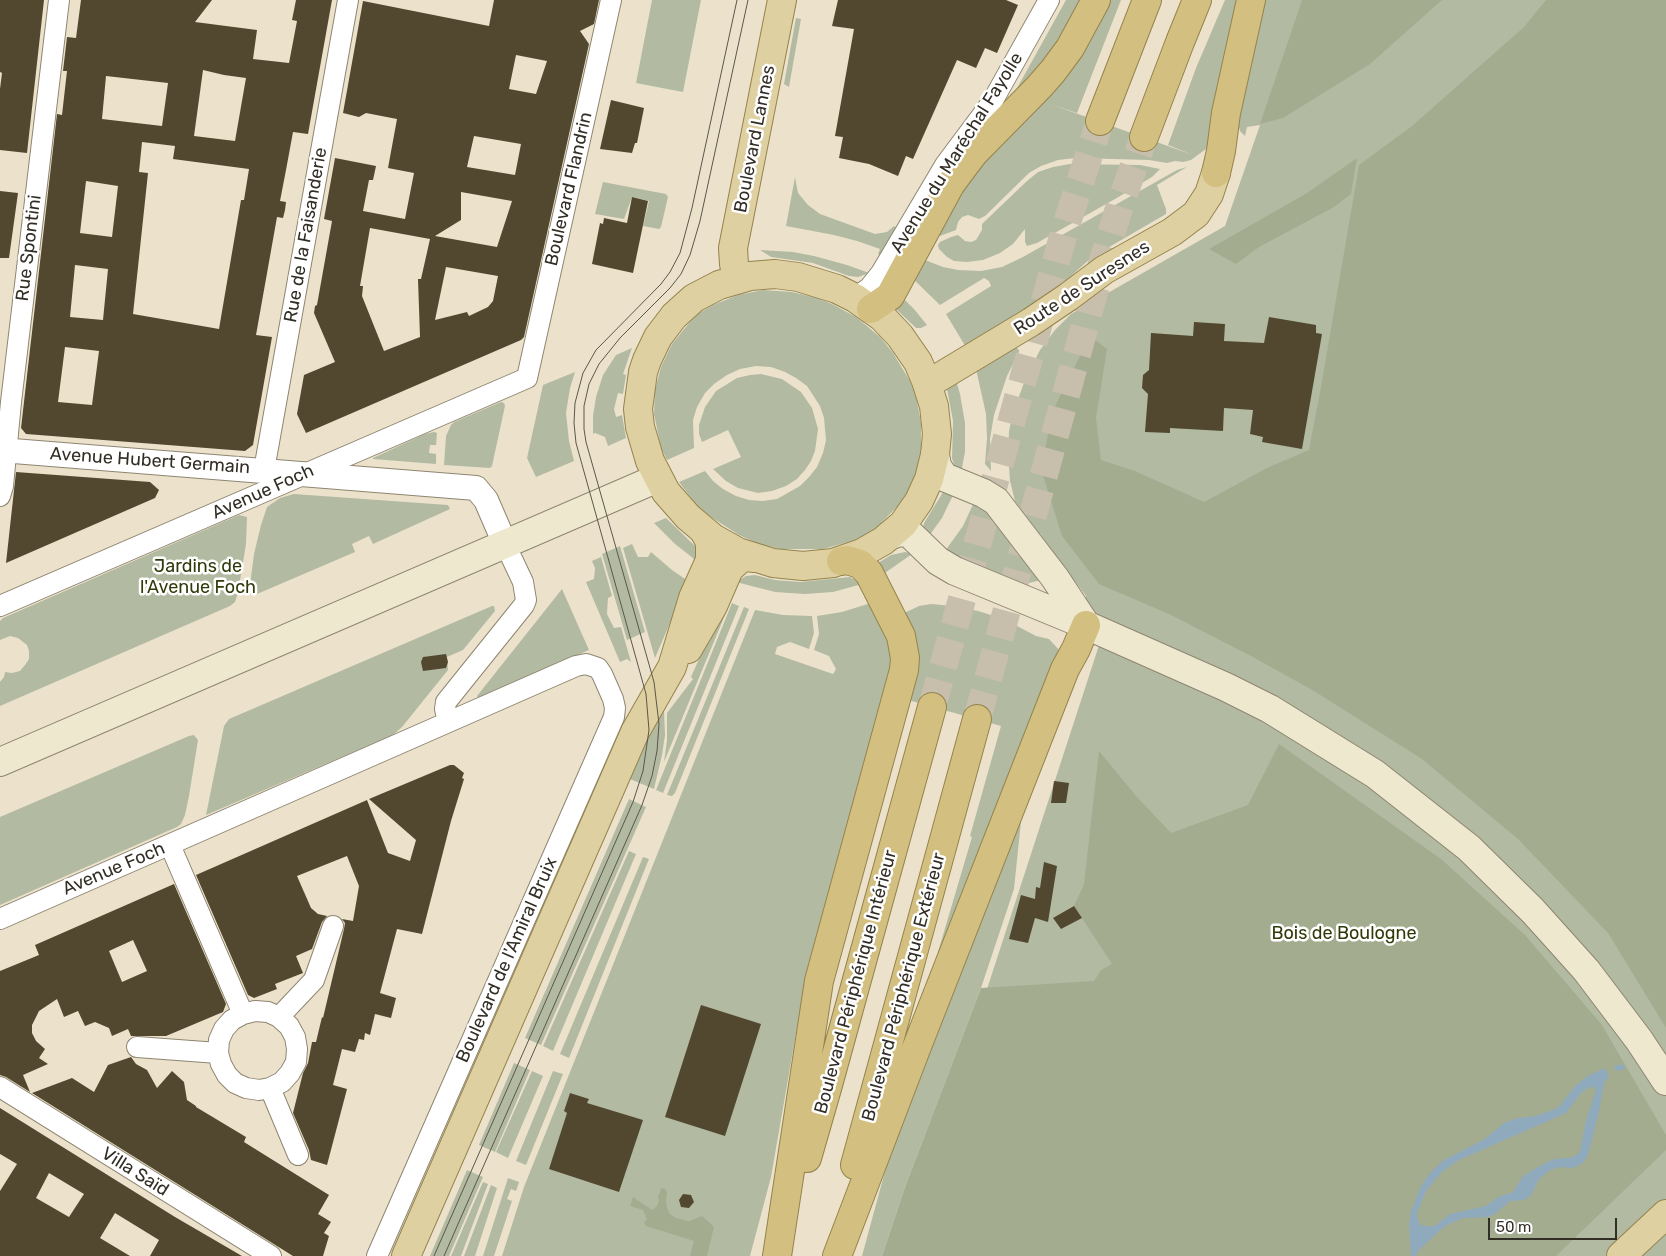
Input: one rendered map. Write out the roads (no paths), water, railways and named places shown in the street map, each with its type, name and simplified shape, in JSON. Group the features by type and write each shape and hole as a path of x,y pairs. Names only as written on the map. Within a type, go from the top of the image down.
{"highway":[{"path":"863,303 890,296 950,185 974,152 1053,71 1070,48 1096,0"},
{"path":"1100,121 1147,0"},
{"path":"1144,137 1197,0"},
{"path":"1216,173 1226,114 1251,0"},
{"path":"777,1256 819,981 901,679 905,658 905,647 901,636 869,573 860,564 847,560 841,561"},
{"path":"835,1256 1065,669 1086,625"},
{"name":"Boulevard Périphérique Intérieur","path":"777,1256 828,1085 932,707"},
{"name":"Boulevard Périphérique Extérieur","path":"835,1256 860,1146 977,719"}],"main road":[{"name":"Boulevard Lannes","path":"737,279 733,248 782,0"},
{"name":"Route de Suresnes","path":"928,384 1038,317 1104,270 1172,232 1196,214 1209,194 1216,173"},
{"path":"935,455 929,479 919,501 903,524 867,551 841,561 803,566 773,563 755,558 727,546 704,531 676,505 658,478 644,444 640,427 640,390 647,360 666,326 684,307 719,284 737,279 762,274 786,275 819,282 863,303 891,326 918,362 928,384 936,420 935,455 937,466 944,477 983,492 996,501 1055,578 1086,625"},
{"path":"0,762 658,478"},
{"name":"Boulevard de l'Amiral Bruix","path":"661,689 672,667 693,598 710,560 710,542 704,531"},
{"path":"889,536 899,532 909,534 938,561 954,571 1086,625 1226,687 1270,709 1375,774 1469,848 1534,911 1586,970 1639,1040 1666,1080"},
{"name":"Boulevard de l'Amiral Bruix","path":"406,1256 631,741 661,689 701,628 729,569 740,559 747,557 755,558"},
{"path":"1621,1256 1666,1214"}],"street":[{"name":"Rue Spontini","path":"0,496 3,486 5,403 59,0"},
{"name":"Rue de la Faisanderie","path":"264,470 348,0"},
{"name":"Boulevard Flandrin","path":"526,378 611,0"},
{"name":"Avenue du Maréchal Fayolle","path":"863,303 869,288 881,273 945,165 992,102 1049,0"},
{"name":"Avenue Foch","path":"0,606 251,499 304,473 526,378"},
{"name":"Avenue Hubert Germain","path":"3,450 476,488 486,500 505,544"},
{"path":"448,722 445,709 446,702 524,605 526,600 523,582 505,544"},
{"name":"Avenue Foch","path":"0,919 170,846 576,666 586,664 594,666"},
{"name":"Boulevard de l'Amiral Bruix","path":"378,1256 614,717 613,699 602,674 594,666"},
{"path":"170,846 243,1014"},
{"path":"279,1017 314,980 333,926"},
{"path":"255,1011 268,1012 279,1017 295,1037 297,1049 290,1073 282,1082 270,1088 258,1090 246,1088 236,1083 226,1075 218,1052 224,1029 232,1020 243,1014 255,1011"},
{"path":"137,1047 218,1052"},
{"name":"Villa Saïd","path":"0,1087 270,1256"},
{"path":"270,1088 298,1155"}],"water":[{"path":"1605,1068 1609,1077 1605,1081 1588,1155 1584,1162 1573,1168 1561,1167 1550,1170 1539,1179 1531,1195 1524,1200 1510,1201 1495,1214 1487,1217 1463,1218 1447,1225 1419,1250 1416,1256 1411,1256 1409,1224 1411,1211 1421,1186 1431,1172 1444,1160 1485,1139 1504,1123 1518,1118 1536,1116 1558,1108 1576,1085 1588,1076","holes":["1591,1086 1596,1090 1586,1121 1580,1151 1577,1155 1545,1163 1523,1176 1513,1192 1498,1197 1486,1206 1450,1214 1435,1226 1422,1226 1418,1221 1417,1213 1426,1191 1442,1172 1459,1160 1566,1113 1581,1093"]}],"waterway":[{"path":"1617,1068 1622,1067"}],"tunnel":[{"path":"932,707 1065,229 1100,121"},
{"path":"977,719 1099,274 1120,205 1144,137"}],"tram line":[{"path":"434,1256 633,802 643,771 649,730 646,694 576,443 575,403 583,373 596,350 661,284 680,253 692,208 737,0"},
{"path":"444,1256 642,805 652,776 657,751 659,724 654,682 586,442 584,406 589,384 599,364 620,338 670,288 681,274 690,255 700,221 748,0"}],"park label":[{"name":"Jardins de l'Avenue Foch","path":"198,577"},
{"name":"Bois de Boulogne","path":"1344,934"}]}
